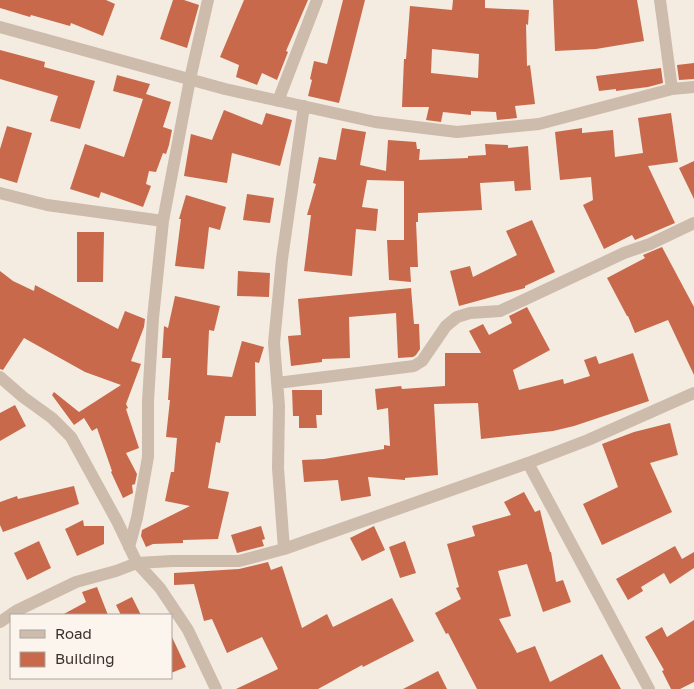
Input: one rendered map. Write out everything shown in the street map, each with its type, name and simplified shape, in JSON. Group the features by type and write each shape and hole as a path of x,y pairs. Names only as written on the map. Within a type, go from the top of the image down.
{"street":[{"path":"129,547 137,518 148,457 148,401 153,318 163,221 190,79 208,0"},
{"path":"278,100 317,0"},
{"path":"660,0 672,89"},
{"path":"0,27 190,79 304,106 375,122 456,132 540,124 672,89 694,87"},
{"path":"284,549 278,468 279,406 274,343 282,259 304,106"},
{"path":"0,193 47,205 163,221"},
{"path":"277,383 414,366 422,361 446,326 457,318 470,313 500,311 624,253 650,244 694,223"},
{"path":"0,377 22,397 52,418 71,437 137,562 160,588 188,630 216,689"},
{"path":"12,614 76,582 116,571 137,562 239,562 284,549 528,463 588,440 694,393"},
{"path":"528,463 649,689"}],"building":[{"path":"0,0 106,0 115,4 103,36 71,23 70,26 0,8"},
{"path":"173,0 184,0 199,5 187,48 160,39"},
{"path":"244,0 308,0 286,51 288,52 277,80 262,73 257,85 236,77 239,65 220,57"},
{"path":"343,0 365,0 339,103 308,96 314,61 327,64"},
{"path":"453,0 485,0 485,8 529,10 528,25 526,24 527,66 530,65 535,104 515,106 517,118 497,120 496,112 471,111 471,115 443,112 441,122 426,120 429,107 402,107 404,59 406,59 410,6 452,10","holes":["432,49 479,54 478,78 431,73"]},
{"path":"553,0 637,0 644,41 596,49 555,51"},
{"path":"0,50 45,62 44,67 95,81 80,129 50,121 58,96 0,79"},
{"path":"694,63 694,79 679,80 677,65"},
{"path":"661,68 663,83 616,91 616,89 599,91 596,76"},
{"path":"117,75 150,84 146,94 171,102 163,127 172,130 169,145 166,154 163,153 156,172 149,171 146,184 151,186 143,207 101,192 99,198 70,189 85,144 124,157 143,99 113,91"},
{"path":"224,110 262,125 266,113 292,120 280,166 232,153 227,183 184,176 191,134 212,140"},
{"path":"671,113 678,162 648,166 675,223 635,240 632,235 604,249 583,205 593,200 591,177 560,180 555,132 582,128 582,133 613,130 615,157 643,153 638,118"},
{"path":"7,126 32,133 17,183 0,178 0,149"},
{"path":"342,128 366,132 360,165 386,171 388,140 416,142 417,149 420,149 419,160 468,158 468,156 486,155 485,144 508,145 508,148 528,146 531,190 515,191 514,181 480,183 482,210 418,213 418,222 416,222 418,267 410,267 411,282 389,280 387,240 404,240 404,181 367,180 362,207 378,209 376,231 356,229 352,276 304,271 311,215 307,215 316,184 313,183 319,157 336,160"},
{"path":"694,161 694,199 679,168"},
{"path":"247,194 274,198 270,223 243,220"},
{"path":"186,195 226,207 220,230 209,227 204,269 175,266 181,219 179,219"},
{"path":"532,220 555,272 525,286 525,288 459,306 450,271 470,266 473,277 517,255 506,231"},
{"path":"77,232 104,232 103,282 77,282"},
{"path":"662,247 694,307 694,375 668,320 635,333 607,278 645,258 643,255"},
{"path":"0,271 13,281 34,291 35,285 118,329 125,311 145,319 144,327 131,361 141,364 126,404 139,448 126,453 137,474 135,484 132,485 133,493 123,498 111,472 97,428 92,431 84,418 74,425 52,395 54,392 79,412 121,385 85,372 24,338 3,370 0,369"},
{"path":"238,271 270,273 269,297 237,296"},
{"path":"411,288 414,324 419,324 420,349 413,357 398,358 396,313 349,317 350,358 322,359 322,362 291,366 288,336 301,335 298,299"},
{"path":"175,296 220,306 214,331 209,330 207,375 232,377 242,341 264,347 259,363 255,362 256,416 225,416 220,443 216,442 208,488 229,492 218,539 183,540 183,543 153,544 146,547 141,536 142,530 190,506 165,501 171,472 174,472 177,438 166,437 170,400 168,400 171,358 162,358 164,326 168,328"},
{"path":"527,307 550,350 513,370 519,390 563,379 564,384 590,376 584,360 596,356 599,364 633,353 649,401 553,431 481,439 478,403 434,404 438,475 405,478 405,480 368,477 371,496 341,501 338,480 304,482 302,460 324,459 384,449 384,445 390,446 388,408 377,410 375,389 401,386 402,389 445,386 445,353 481,353 469,331 483,324 489,335 512,323 509,316"},
{"path":"292,390 322,390 322,415 316,415 317,428 299,428 299,416 293,416"},
{"path":"15,405 26,426 0,441 0,413"},
{"path":"670,423 678,455 650,463 672,512 602,545 583,504 618,487 602,444 634,432"},
{"path":"74,486 79,504 3,532 0,525 0,502 17,496 18,499"},
{"path":"524,492 535,512 540,510 551,552 556,582 563,580 571,602 543,612 527,564 498,571 511,616 499,619 517,653 535,646 550,682 602,654 621,689 477,689 448,633 446,634 435,613 461,599 456,588 459,587 447,544 475,536 472,526 511,515 504,502"},
{"path":"83,520 84,526 104,526 104,544 77,556 65,529"},
{"path":"261,526 265,539 262,540 264,546 237,553 231,535"},
{"path":"374,526 385,550 362,561 350,538"},
{"path":"39,541 51,568 27,580 14,553"},
{"path":"405,541 416,573 400,578 389,547"},
{"path":"675,546 682,559 694,552 694,568 670,584 664,573 641,587 643,591 628,600 616,579"},
{"path":"268,562 271,570 282,566 302,628 327,614 333,627 392,598 414,641 363,667 362,665 318,689 236,689 278,669 262,637 227,653 212,619 204,621 194,584 174,585 174,573 239,569"},
{"path":"97,587 108,614 64,614 86,602 82,592"},
{"path":"132,597 140,614 120,614 116,605"},
{"path":"694,620 694,682 680,689 671,689 662,671 664,670 645,637 662,627 667,637"},
{"path":"172,637 186,667 172,673"},
{"path":"438,671 447,689 403,689"}]}
